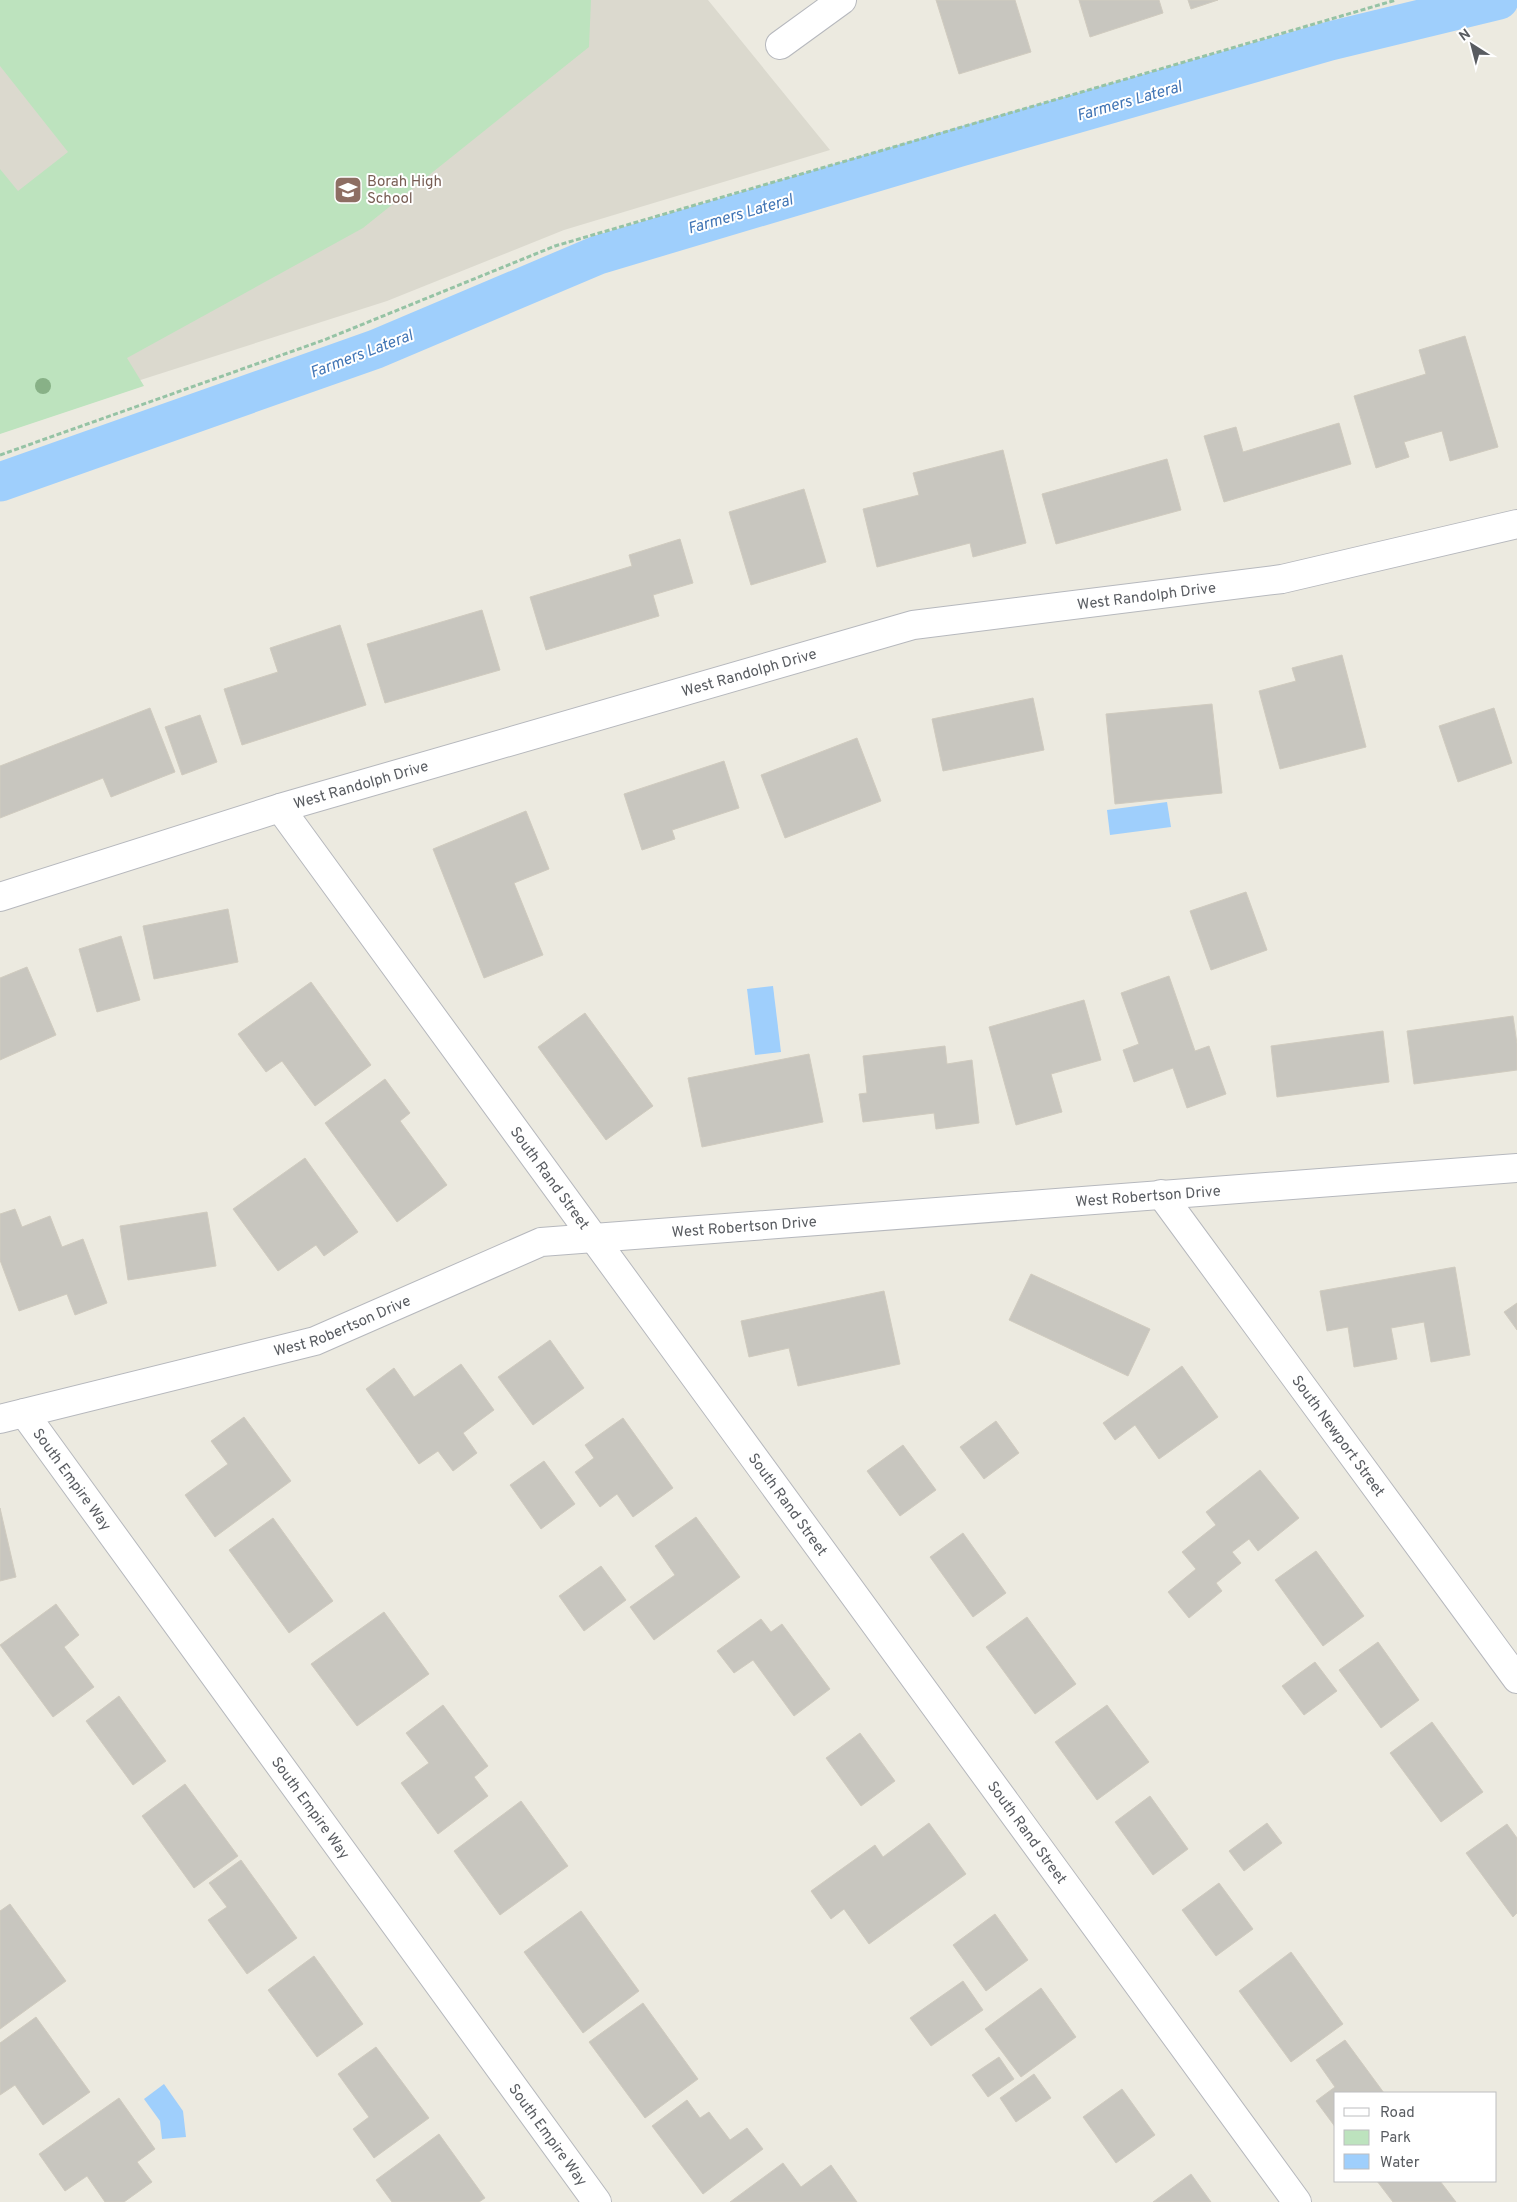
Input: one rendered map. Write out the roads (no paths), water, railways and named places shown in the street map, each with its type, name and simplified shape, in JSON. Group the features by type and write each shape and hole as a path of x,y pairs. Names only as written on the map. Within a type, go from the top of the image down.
{"street":[{"path":"780,45 842,0"},
{"name":"West Randolph Drive","path":"0,897 280,808 912,625 1282,579 1517,524"},
{"name":"South Rand Street","path":"280,808 596,1238 1297,2202"},
{"name":"West Robertson Drive","path":"12,1416 315,1341 541,1242 1517,1168"},
{"name":"South Newport Street","path":"1160,1194 1517,1679"},
{"name":"South Empire Way","path":"12,1416 597,2202"}],"water":[{"path":"1167,802 1171,827 1110,835 1107,810"},
{"path":"773,986 781,1052 755,1055 747,989"},
{"path":"164,2084 183,2111 186,2137 162,2139 160,2121 144,2099"}],"waterway":[{"name":"Farmers Lateral","path":"0,482 376,349 598,255 960,147 1330,41 1499,0"}],"place":[{"name":"Borah High School","path":"348,190"}]}
